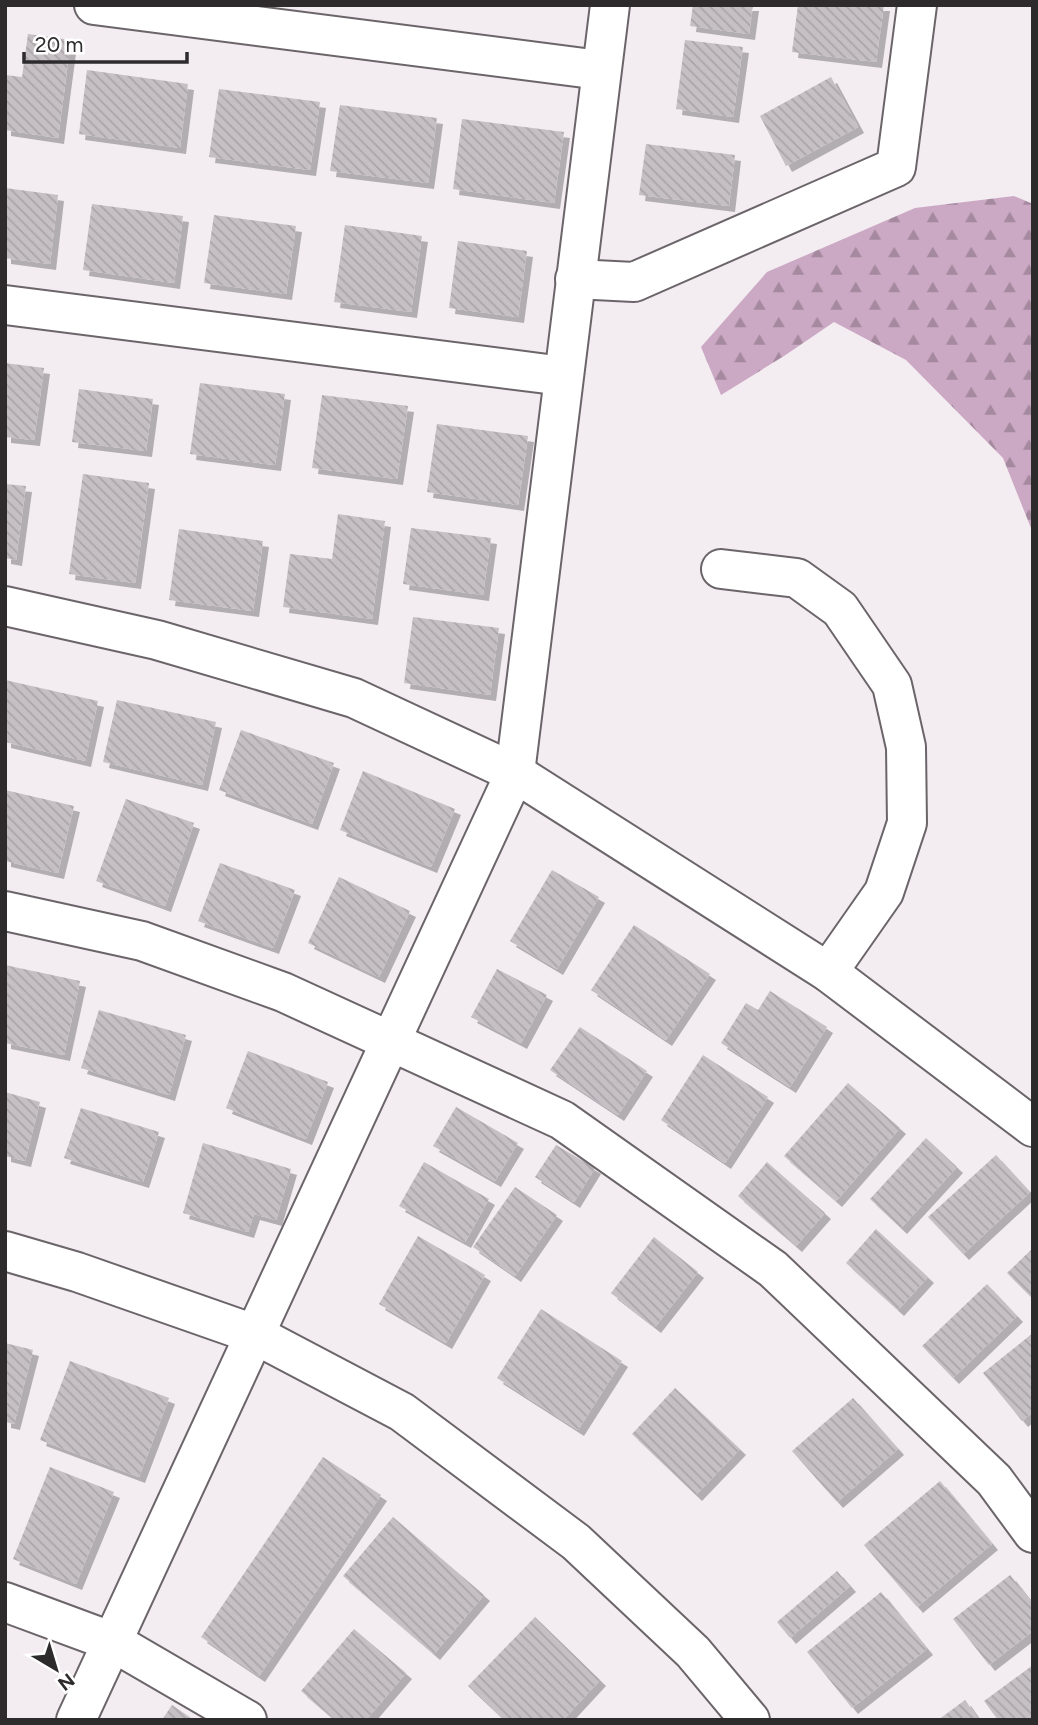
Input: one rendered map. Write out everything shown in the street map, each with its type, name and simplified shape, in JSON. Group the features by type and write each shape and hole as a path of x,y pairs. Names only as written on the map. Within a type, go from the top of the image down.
{"street":[{"path":"94,5 600,70"},
{"path":"76,1720 515,773 610,5"},
{"path":"575,279 634,282 896,167 917,5"},
{"path":"5,305 563,376"},
{"path":"721,569 797,578 841,609 892,685 906,747 908,823 884,892 828,972"},
{"path":"5,606 157,640 354,698 515,773 828,972 1033,1127"},
{"path":"5,911 142,941 283,992 562,1120 773,1269 993,1480 1033,1532"},
{"path":"5,1251 77,1272 254,1334 402,1412 576,1542 693,1652 750,1720"},
{"path":"5,1602 113,1642 247,1720"}],"green space":[{"path":"1014,196 1033,204 1033,533 1003,458 906,360 834,322 721,395 701,347 767,272 915,208"}],"building":[{"path":"693,5 753,5 749,34 690,26"},
{"path":"798,5 884,5 876,62 792,52"},
{"path":"28,34 71,40 58,138 5,130 5,75 22,77"},
{"path":"685,40 743,47 733,117 676,109"},
{"path":"87,70 188,84 180,148 79,134"},
{"path":"831,77 858,127 786,166 760,116"},
{"path":"219,89 320,102 310,170 209,157"},
{"path":"340,105 437,118 428,183 330,171"},
{"path":"462,119 564,132 554,203 453,189"},
{"path":"646,144 735,155 729,206 639,195"},
{"path":"5,188 58,195 50,264 5,258"},
{"path":"92,204 183,216 174,283 83,270"},
{"path":"214,215 296,226 286,294 204,283"},
{"path":"345,225 422,236 411,312 334,302"},
{"path":"458,241 527,251 518,317 449,308"},
{"path":"5,363 44,368 34,440 5,437"},
{"path":"200,383 285,394 275,465 190,454"},
{"path":"79,389 153,399 146,451 72,442"},
{"path":"322,395 408,406 397,479 312,468"},
{"path":"437,424 528,436 518,505 427,492"},
{"path":"83,474 149,483 135,583 69,574"},
{"path":"5,484 26,486 16,560 5,558"},
{"path":"338,514 385,521 372,619 283,607 290,554 332,559"},
{"path":"411,528 491,538 483,595 403,584"},
{"path":"179,529 263,541 253,611 169,600"},
{"path":"413,617 499,628 490,695 404,683"},
{"path":"5,680 98,701 85,761 5,742"},
{"path":"117,700 216,722 202,785 103,762"},
{"path":"241,730 334,763 312,824 219,790"},
{"path":"363,771 455,809 431,867 340,830"},
{"path":"5,790 74,806 58,873 5,861"},
{"path":"126,799 194,823 165,906 96,881"},
{"path":"220,863 295,890 273,948 198,921"},
{"path":"552,870 599,897 557,969 510,941"},
{"path":"339,877 410,911 379,977 308,943"},
{"path":"634,925 710,974 666,1040 591,990"},
{"path":"5,965 80,981 64,1055 5,1043"},
{"path":"497,969 547,995 521,1043 471,1017"},
{"path":"770,991 827,1027 790,1087 721,1043 746,1003 758,1010"},
{"path":"99,1010 186,1035 169,1095 81,1068"},
{"path":"580,1027 647,1071 618,1115 550,1070"},
{"path":"248,1051 328,1082 306,1139 226,1108"},
{"path":"703,1055 768,1097 725,1163 661,1120"},
{"path":"848,1083 900,1128 836,1201 784,1156"},
{"path":"5,1092 40,1102 25,1161 5,1156"},
{"path":"456,1107 518,1143 495,1181 433,1146"},
{"path":"81,1108 159,1132 143,1182 64,1158"},
{"path":"926,1138 957,1167 901,1228 870,1199"},
{"path":"203,1143 291,1169 276,1220 254,1214 248,1232 183,1213"},
{"path":"556,1145 595,1168 574,1202 535,1177"},
{"path":"996,1155 1030,1192 963,1254 928,1217"},
{"path":"424,1162 489,1199 465,1242 399,1206"},
{"path":"767,1162 825,1213 796,1246 738,1196"},
{"path":"515,1187 557,1215 515,1276 473,1247"},
{"path":"876,1229 928,1277 898,1310 846,1263"},
{"path":"418,1236 485,1275 446,1343 379,1304"},
{"path":"654,1237 698,1272 655,1327 611,1293"},
{"path":"1033,1248 1033,1299 1007,1273"},
{"path":"987,1284 1017,1316 953,1378 922,1346"},
{"path":"541,1309 622,1361 578,1430 497,1378"},
{"path":"1033,1333 1033,1412 1022,1421 983,1373"},
{"path":"5,1343 33,1350 14,1424 5,1422"},
{"path":"70,1361 169,1398 139,1477 40,1440"},
{"path":"675,1388 740,1449 696,1495 632,1434"},
{"path":"853,1398 898,1449 837,1502 792,1451"},
{"path":"323,1457 381,1495 259,1676 201,1637"},
{"path":"50,1467 114,1492 76,1584 13,1559"},
{"path":"940,1481 992,1544 917,1607 864,1545"},
{"path":"393,1517 484,1595 434,1654 343,1576"},
{"path":"837,1571 850,1586 790,1638 777,1622"},
{"path":"1010,1575 1033,1604 1033,1631 989,1665 953,1619"},
{"path":"881,1592 927,1649 852,1708 807,1652"},
{"path":"535,1617 600,1680 563,1720 504,1720 468,1686"},
{"path":"354,1629 406,1673 366,1720 335,1720 301,1691"},
{"path":"1033,1665 1033,1720 998,1720 984,1701"},
{"path":"965,1700 979,1720 938,1720"},
{"path":"172,1705 194,1720 162,1720"}]}
